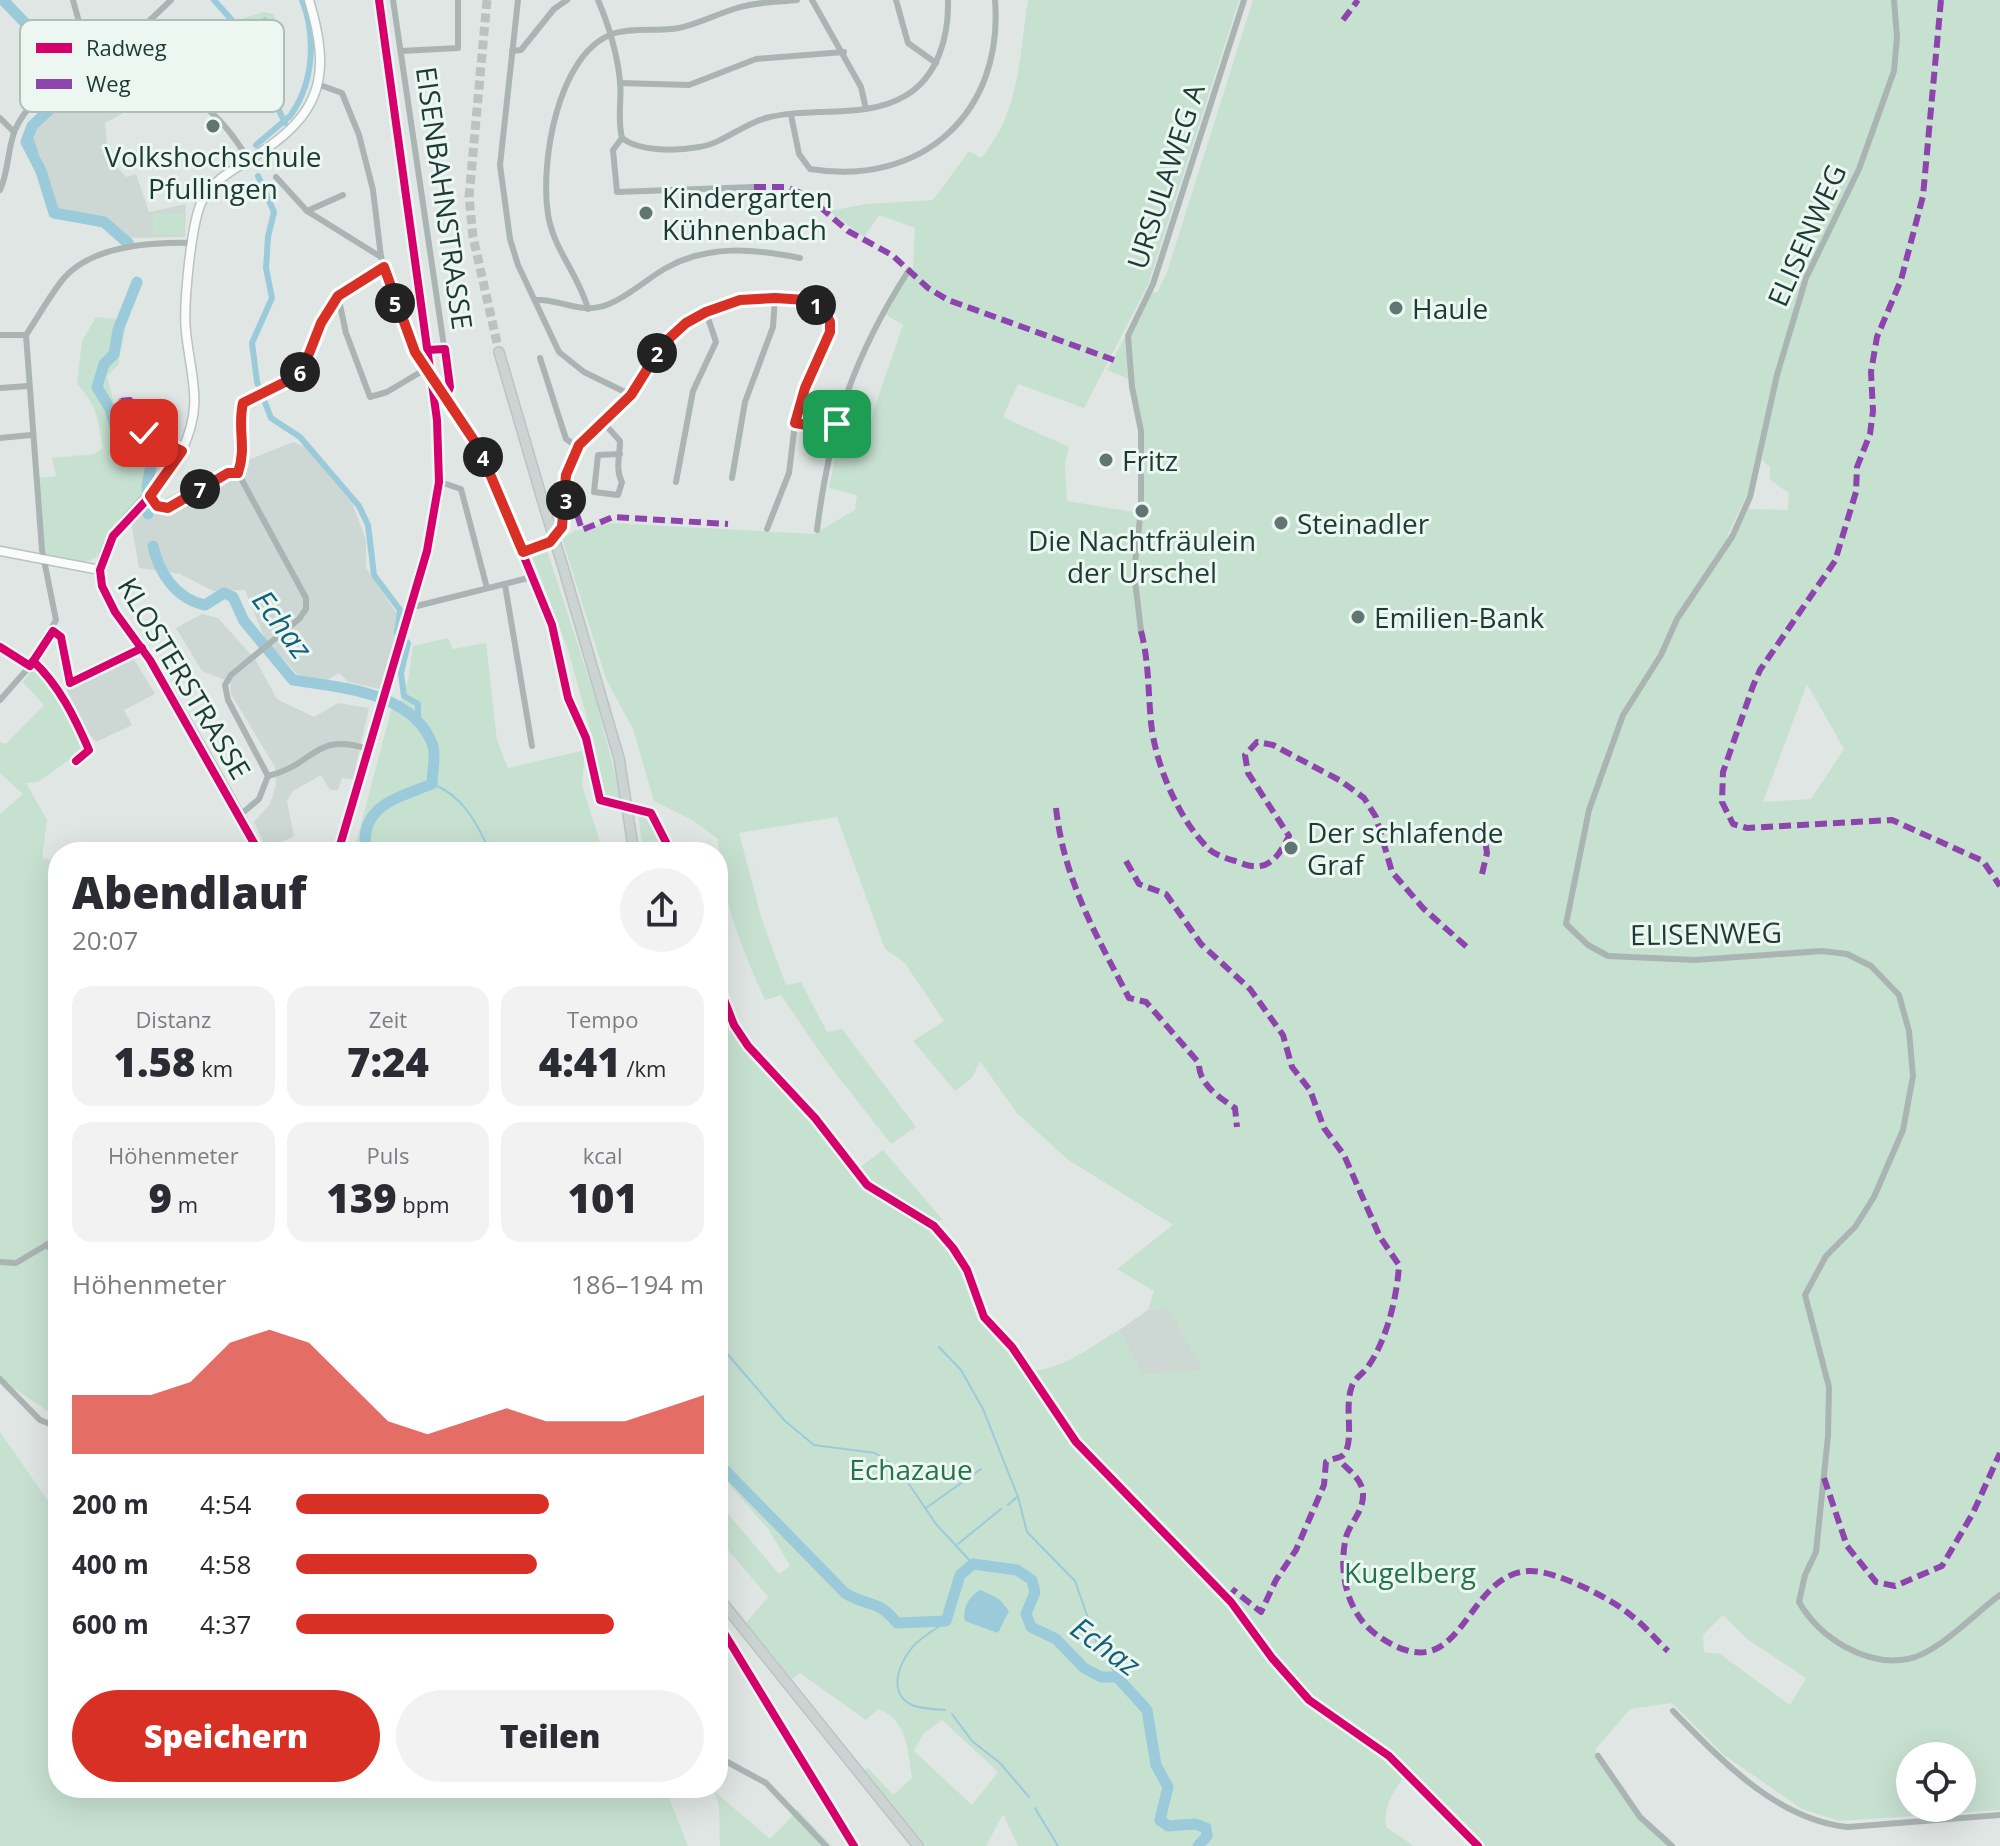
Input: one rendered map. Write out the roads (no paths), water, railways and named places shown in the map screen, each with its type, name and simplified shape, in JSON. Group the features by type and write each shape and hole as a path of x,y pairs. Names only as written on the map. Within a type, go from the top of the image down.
{"main road":[{"path":"309,0 321,48 320,85"},
{"name":"KLOSTERSTRASSE","path":"254,842 142,648 109,602 100,570 113,536 153,493 182,451 196,410 196,389 186,331 193,243 202,201 218,182 291,128 313,103 320,85"},
{"path":"499,352 616,744 629,805 633,842"},
{"path":"0,551 100,570"},
{"path":"728,1609 918,1846"}],"street":[{"path":"73,0 79,20"},
{"path":"150,20 171,0"},
{"name":"EISENBAHNSTRASSE","path":"393,0 450,387 445,401"},
{"path":"401,51 451,50 460,45 458,0"},
{"path":"518,0 500,165 510,239 518,265 559,352 584,372 631,395"},
{"path":"512,51 521,50 554,9 567,0"},
{"path":"598,0 612,34 620,83 618,121 622,138 640,148 701,147 766,118 866,109 904,97 922,82 936,63 949,22 948,0"},
{"path":"588,309 584,292 555,239 547,213 548,147 558,102 586,54 612,34 679,28 740,7 797,0"},
{"path":"812,0 844,52 861,87 866,109"},
{"path":"896,0 908,43 913,50 936,63"},
{"path":"791,115 799,154 810,169 831,172 905,163 934,147 965,116 984,86 997,21 995,0"},
{"name":"URSULAWEG A","path":"1141,631 1134,572 1141,509 1141,431 1129,364 1128,336 1153,284 1244,0"},
{"name":"ELISENWEG","path":"1894,0 1897,37 1894,71 1870,144 1806,278 1777,375 1750,497 1732,537 1677,619 1661,655 1642,679 1623,715 1589,810 1566,924 1588,945 1608,956 1695,960 1822,951 1847,954 1871,966 1899,995 1909,1031 1913,1076 1903,1130 1874,1197 1855,1227 1826,1256 1805,1295 1829,1387 1828,1436 1816,1552 1805,1575 1799,1602 1822,1632 1836,1643 1880,1658 1909,1659 1954,1633 2000,1595"},
{"path":"620,83 689,85 756,59 844,52"},
{"path":"320,85 342,93 359,135 373,190 381,257 402,321 424,370 479,448 552,625 568,698 589,748"},
{"path":"0,190 8,173 14,132 25,112"},
{"path":"210,112 229,129 249,160"},
{"path":"0,118 14,132"},
{"path":"622,138 613,150 617,192 754,187"},
{"path":"276,177 307,211 381,257"},
{"path":"307,211 343,195"},
{"path":"0,700 30,666 53,631 56,620 43,560 31,435 26,335 65,277 84,263 136,245 193,243"},
{"path":"536,300 588,309 609,304 671,265 705,253 737,249 800,258"},
{"path":"240,815 259,799 268,776 228,700 225,685 231,675 299,619 306,609 306,598 238,473 245,454 240,417 243,403 303,369 321,323 338,296 384,267"},
{"path":"817,530 848,384 878,317 909,270"},
{"path":"338,296 346,333 370,397 387,392 424,370"},
{"path":"732,478 745,402 773,327 775,298"},
{"path":"523,552 550,542 562,527 566,475 578,447 631,395 663,344 686,323 740,300 806,300 823,308 830,322 830,332 805,388 795,423 789,473 767,529"},
{"path":"676,482 693,391 716,342 706,312"},
{"path":"878,317 886,321"},
{"path":"0,335 26,335"},
{"path":"540,358 566,439 578,447"},
{"path":"0,388 28,386"},
{"path":"129,389 132,412 144,433 182,451"},
{"path":"121,401 130,400"},
{"path":"603,422 620,441 620,454 618,475 622,482 618,495 607,497 594,492 598,455 620,454"},
{"path":"795,423 836,430"},
{"path":"0,438 31,435"},
{"path":"153,493 157,506 168,508 228,473 238,473"},
{"path":"443,483 461,489 487,588"},
{"path":"417,606 532,577"},
{"path":"505,585 532,746"},
{"path":"53,631 61,637 70,683 142,648"},
{"path":"0,647 30,666"},
{"path":"268,776 282,772 330,744 342,741 368,749"},
{"path":"0,1262 16,1263 46,1245"},
{"path":"0,1379 40,1420 48,1423"},
{"path":"1673,1711 1719,1758 1778,1803 1827,1825 1848,1827 2000,1815"},
{"path":"1598,1756 1640,1817 1672,1846"},
{"path":"728,1762 766,1783 826,1846"}],"water":[{"path":"981,1590 999,1599 1009,1611 998,1633 965,1621 967,1603"}],"waterway":[{"name":"Echaz","path":"3,0 22,20"},
{"path":"214,0 232,20"},
{"path":"292,113 309,72 311,43 302,0"},
{"name":"Echaz","path":"47,112 32,126 26,142 41,171 54,213 104,222 129,244"},
{"path":"280,112 285,123"},
{"path":"256,145 290,116"},
{"path":"30,131 38,155 36,161"},
{"path":"258,176 274,212 268,237 266,268 272,298 252,343 257,382 271,418 300,437 359,506 368,525 374,575 400,610 397,633 408,643 401,673 404,696 418,704 418,718"},
{"name":"Echaz","path":"137,282 118,330 114,354 104,364 97,387 110,409 121,444 151,464 147,487 148,514"},
{"name":"Echaz","path":"153,546 164,575 185,597 205,605 224,593 233,597 244,621 293,680 374,696 393,703 424,728 434,750 432,784 383,806 368,824 365,842"},
{"path":"432,784 461,803 485,842"},
{"path":"939,1347 961,1370 983,1409 1018,1497 1027,1532 1075,1581 1096,1641 1117,1677"},
{"path":"728,1355 785,1421 814,1445 875,1453 898,1468 936,1524 973,1564"},
{"path":"926,1508 981,1469"},
{"name":"Echaz","path":"728,1473 845,1593 878,1606 897,1623 946,1621 960,1575 973,1564 1017,1570 1032,1580 1035,1592 1026,1614 1031,1627 1056,1639 1084,1668 1101,1677 1117,1677 1147,1710 1156,1765 1168,1787 1160,1820 1168,1826 1195,1824 1206,1828 1207,1836 1198,1846"},
{"path":"1008,1505 1017,1497"},
{"path":"958,1544 1001,1509"},
{"path":"945,1710 912,1705 904,1699 897,1682 902,1663 913,1646 946,1621"},
{"path":"952,1714 972,1741 1000,1763 1029,1797"},
{"path":"1035,1808 1058,1846"}],"tunnel":[{"path":"487,0 469,197 473,237 499,352"}],"place":[{"name":"Volkshochschule Pfullingen","path":"213,126"},
{"name":"Kindergarten Kühnenbach","path":"646,213"},
{"name":"Haule","path":"1396,308"},
{"name":"Fritz","path":"1106,460"},
{"name":"Die Nachtfräulein der Urschel","path":"1142,511"},
{"name":"Steinadler","path":"1281,523"},
{"name":"Emilien-Bank","path":"1358,617"},
{"name":"Der schlafende Graf","path":"1291,848"}],"park label":[{"name":"Echazaue","path":"911,1469"},
{"name":"Kugelberg","path":"1410,1572"}]}
